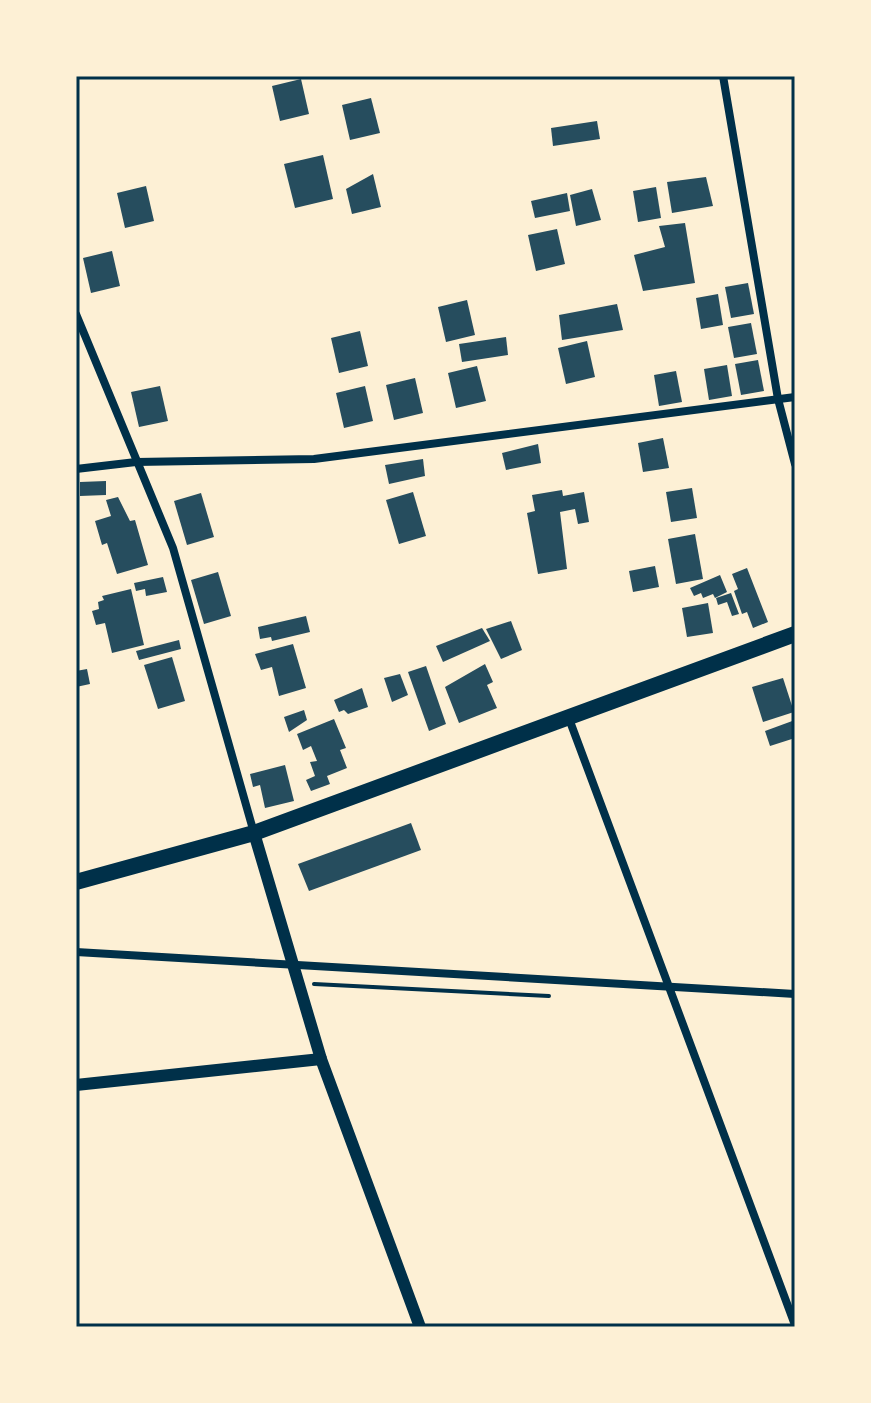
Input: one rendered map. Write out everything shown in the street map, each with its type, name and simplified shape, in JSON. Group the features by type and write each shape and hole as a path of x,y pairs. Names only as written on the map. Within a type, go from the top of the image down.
{"main road":[{"path":"76,882 254,833 795,634"}],"street":[{"path":"723,76 778,399 795,464"},
{"path":"76,314 173,548 321,1059 420,1327"},
{"path":"76,469 136,462 314,459 795,397"},
{"path":"568,716 795,1325"},
{"path":"76,952 795,994"},
{"path":"76,1085 321,1059"}],"building":[{"path":"301,79 309,114 280,121 272,86"},
{"path":"371,98 380,133 350,140 342,105"},
{"path":"597,121 600,139 553,146 551,128"},
{"path":"323,155 333,199 295,208 284,164"},
{"path":"373,174 381,207 352,214 346,189"},
{"path":"706,177 713,206 672,213 667,182"},
{"path":"146,186 154,221 125,228 117,193"},
{"path":"656,187 661,218 638,222 633,191"},
{"path":"592,189 601,220 576,226 570,195"},
{"path":"567,193 570,211 535,218 531,201"},
{"path":"685,223 695,283 643,291 634,255 665,247 659,226"},
{"path":"557,229 565,264 536,271 528,235"},
{"path":"112,251 120,286 91,293 83,258"},
{"path":"748,283 754,314 731,318 725,287"},
{"path":"718,294 723,325 701,329 696,298"},
{"path":"467,300 475,335 446,342 438,307"},
{"path":"617,304 623,330 562,340 559,315"},
{"path":"751,323 757,354 734,358 728,327"},
{"path":"360,331 368,366 339,373 331,338"},
{"path":"506,337 508,355 462,362 459,344"},
{"path":"587,341 595,377 566,384 558,348"},
{"path":"758,360 764,391 741,395 735,364"},
{"path":"727,365 732,396 709,400 704,369"},
{"path":"477,366 486,401 456,408 448,373"},
{"path":"676,371 682,402 659,406 654,375"},
{"path":"415,378 423,413 394,420 386,385"},
{"path":"160,386 168,421 139,427 131,392"},
{"path":"365,386 373,421 344,428 336,393"},
{"path":"663,438 669,468 643,472 638,443"},
{"path":"538,444 541,463 506,470 502,453"},
{"path":"423,459 425,476 389,484 385,465"},
{"path":"106,481 106,495 80,496 80,482"},
{"path":"692,488 697,518 671,522 666,492"},
{"path":"562,490 563,496 584,492 589,522 578,524 575,509 560,512 567,569 538,574 527,513 535,511 532,495"},
{"path":"413,492 426,536 399,544 386,500"},
{"path":"201,493 214,537 187,545 174,501"},
{"path":"118,497 130,521 135,520 148,565 117,574 107,543 102,545 95,521 111,516 106,500"},
{"path":"695,534 703,579 676,584 668,539"},
{"path":"655,566 659,587 633,592 629,571"},
{"path":"747,568 768,622 753,628 747,612 742,614 732,574"},
{"path":"218,572 231,616 204,624 191,580"},
{"path":"720,575 727,592 715,598 713,594 703,598 701,593 694,596 690,588"},
{"path":"163,577 167,592 146,596 145,589 136,591 134,583"},
{"path":"131,589 144,645 112,653 105,623 96,625 92,611 99,609 98,602 104,600 102,596"},
{"path":"731,593 739,614 732,616 727,602 718,605 716,598"},
{"path":"708,603 713,633 687,637 682,608"},
{"path":"306,616 310,632 272,641 271,637 260,639 258,627"},
{"path":"511,621 522,650 501,659 486,629"},
{"path":"482,628 490,641 443,662 436,646"},
{"path":"179,640 181,649 139,660 136,651"},
{"path":"293,644 306,688 279,696 272,667 261,670 255,654"},
{"path":"172,657 185,701 158,709 144,665"},
{"path":"485,664 493,682 487,685 497,708 459,723 445,687"},
{"path":"426,666 446,724 429,731 408,672"},
{"path":"87,669 90,684 76,687 76,671"},
{"path":"400,674 408,695 392,702 384,678"},
{"path":"783,678 794,712 763,722 752,687"},
{"path":"362,688 368,707 348,714 344,710 339,712 334,700"},
{"path":"304,710 307,720 289,732 284,717"},
{"path":"334,719 346,748 340,750 347,768 327,776 330,784 311,791 306,780 315,776 310,762 317,761 311,746 303,750 297,734"},
{"path":"795,720 795,738 770,746 765,731"},
{"path":"285,765 294,801 265,808 260,785 253,787 250,774"},
{"path":"411,823 421,850 309,891 298,864"}]}
